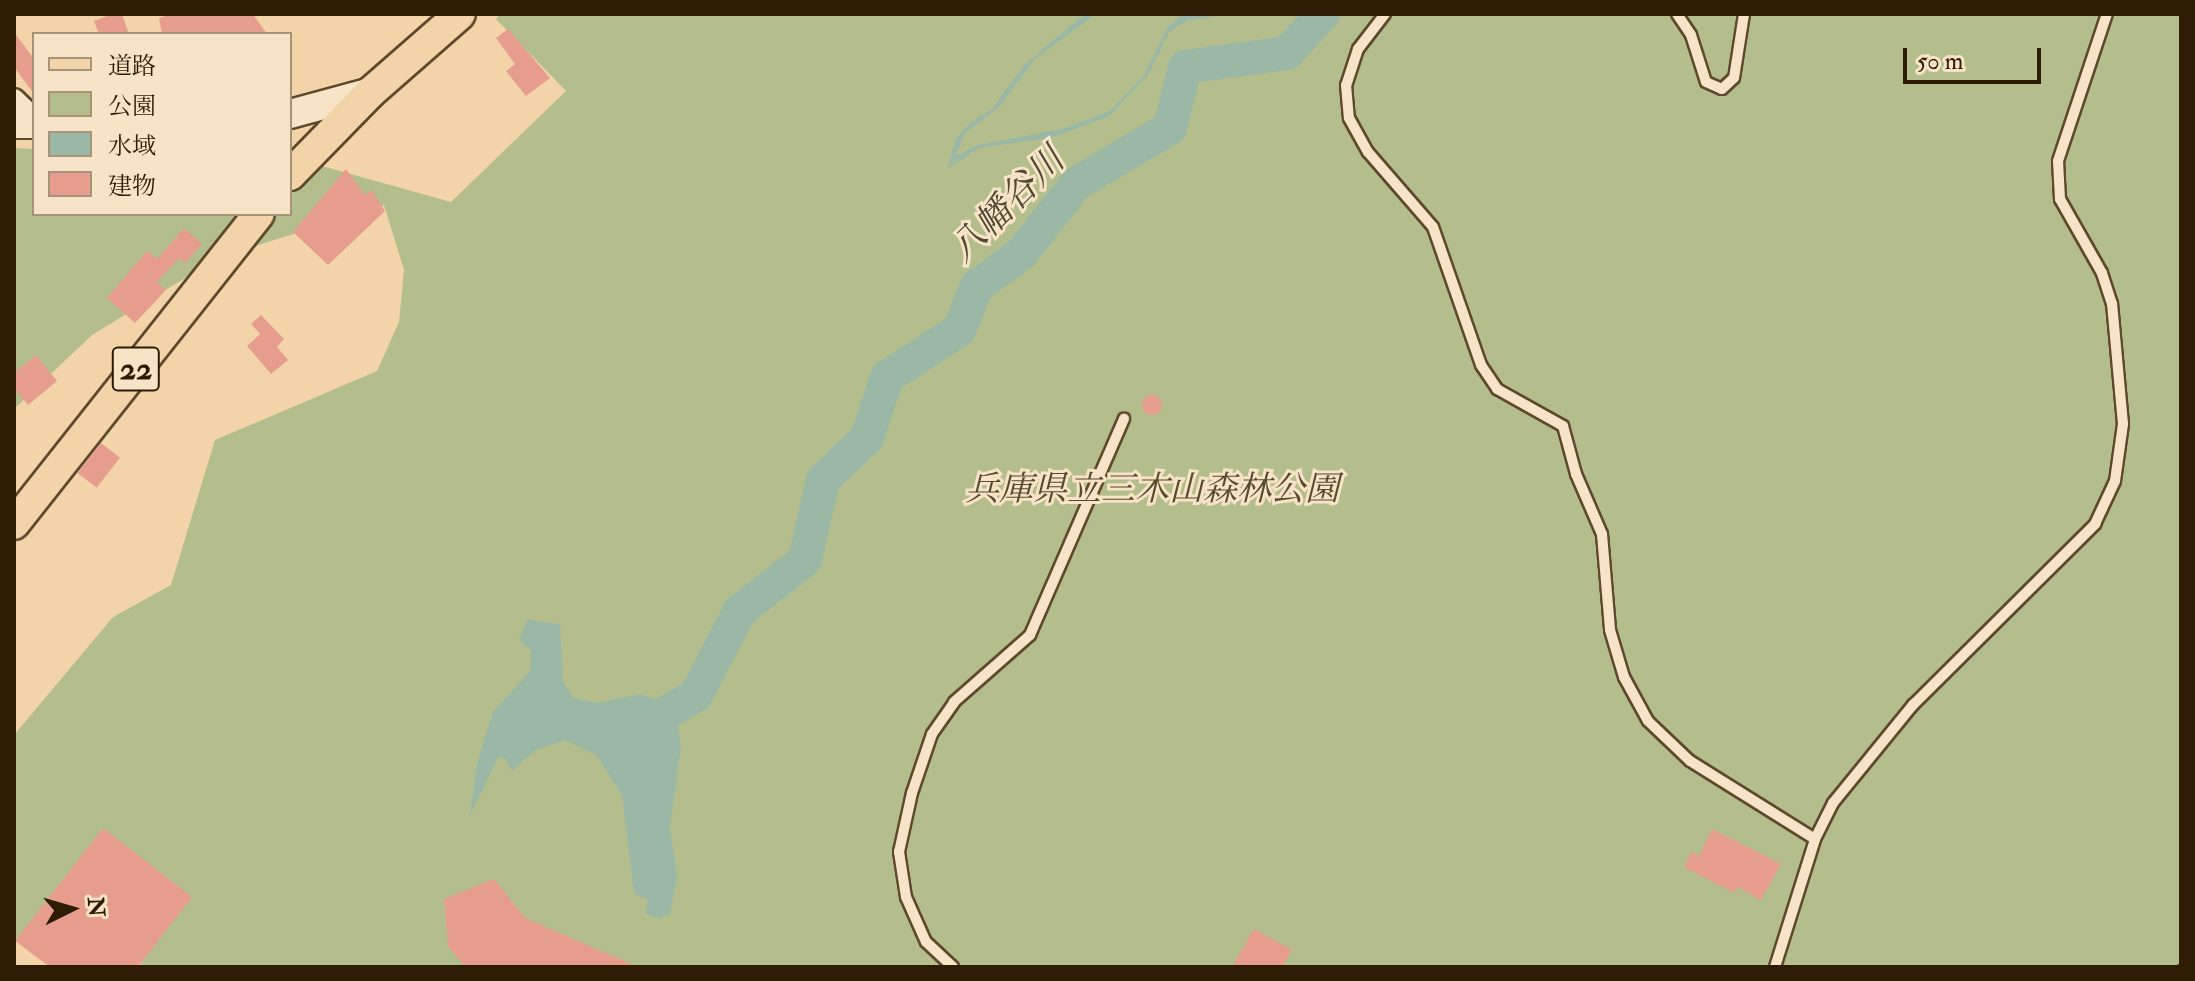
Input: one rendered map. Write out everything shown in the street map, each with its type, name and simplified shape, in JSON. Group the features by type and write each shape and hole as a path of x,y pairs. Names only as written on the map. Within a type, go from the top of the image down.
{"main road":[{"path":"292,173 371,92 460,14"},
{"name":"22","path":"14,524 257,216"}],"street":[{"path":"292,113 371,92"},
{"path":"14,99 32,116"}],"lane":[{"path":"1385,14 1358,49 1346,85 1349,118 1368,152 1433,227 1481,365 1497,389 1563,426 1576,474 1602,534 1610,630 1624,677 1648,721 1690,761 1815,839"},
{"path":"1677,14 1691,35 1706,82 1722,89 1734,78 1744,14"},
{"path":"1775,967 1815,839 1833,803 1872,751 2095,524 2115,481 2123,424 2112,304 2102,273 2060,199 2058,161 2107,14"},
{"path":"953,967 926,942 906,897 899,852 912,793 932,734 954,702 1030,635 1124,419"}],"path":[{"path":"2167,967 2181,965"}],"green space":[{"name":"兵庫県立三木山森林公園","path":"500,14 2181,14 2181,967 139,967 173,914 40,946 14,939 14,735 113,617 171,585 215,440 377,371 399,322 404,270 384,205 218,258 92,335 14,409 14,148 32,149 32,216 292,216 292,158 451,202 566,91 496,19"}],"water":[{"path":"1085,14 1096,14 1035,59 1000,106 964,134 956,156 978,145 1062,129 1110,111 1144,75 1169,25 1183,14 1235,14 1189,20 1169,32 1148,75 1109,116 1054,137 979,148 947,169 956,139 970,123 992,109 1025,64"},
{"path":"527,620 560,624 563,682 574,698 598,703 640,694 669,704 676,713 681,747 670,827 677,877 670,914 659,918 645,913 648,900 634,893 622,795 596,755 565,740 536,750 512,771 505,758 498,758 469,817 478,759 493,712 530,671 531,650 519,640"}],"building":[{"path":"112,14 122,14 128,32 98,32 94,21"},
{"path":"171,14 253,14 266,32 162,32 159,18"},
{"path":"508,29 550,78 526,96 506,71 515,64 496,38"},
{"path":"14,32 32,56 32,91 14,67"},
{"path":"346,169 365,195 372,190 385,211 328,265 293,232"},
{"path":"184,228 202,244 185,263 179,258 157,282 166,290 135,323 107,298 147,251 157,259"},
{"path":"261,315 284,339 277,347 288,360 271,374 247,346 260,334 251,324"},
{"path":"36,355 57,381 28,405 14,388 14,373"},
{"path":"1152,395 1159,398 1162,405 1159,412 1152,415 1145,412 1142,405 1145,398"},
{"path":"101,443 120,458 97,488 78,473"},
{"path":"103,828 192,897 138,967 50,967 15,941"},
{"path":"1712,829 1781,864 1761,900 1738,887 1734,893 1684,867 1691,852 1699,856"},
{"path":"494,879 525,918 638,967 465,967 448,946 444,899"},
{"path":"1254,929 1292,950 1282,967 1232,967"}],"waterway":[{"name":"八幡谷川","path":"666,713 696,695 740,611 805,560 823,480 867,438 887,377 959,330 977,286 1021,254 1076,184 1170,128 1185,67 1287,53 1323,14"}]}
